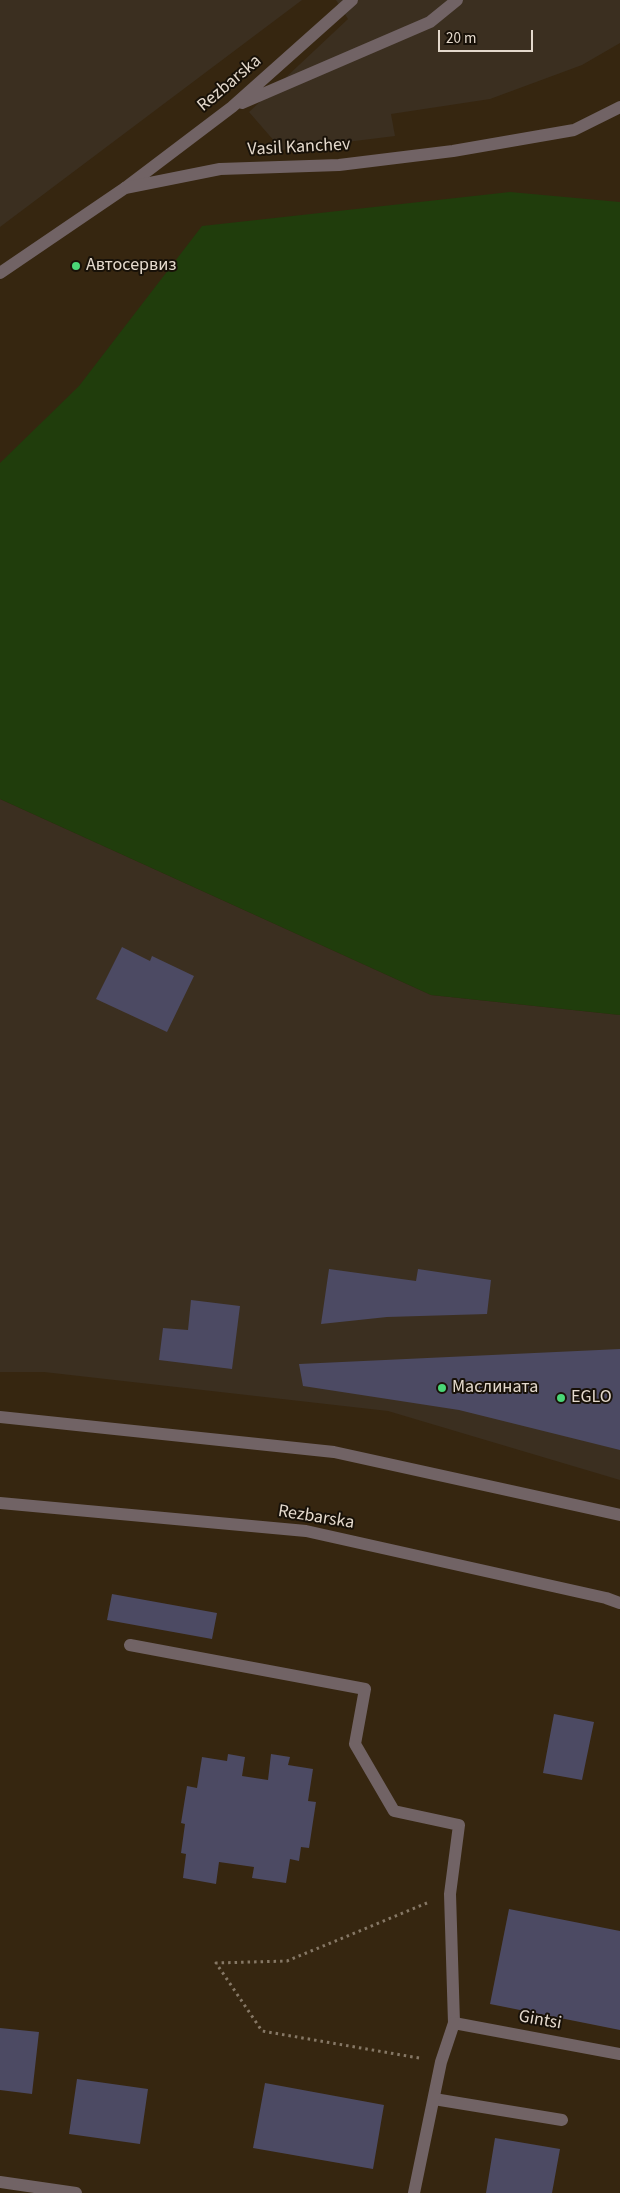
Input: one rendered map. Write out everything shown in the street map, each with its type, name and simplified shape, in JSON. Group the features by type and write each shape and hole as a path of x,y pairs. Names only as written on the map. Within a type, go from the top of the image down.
{"street":[{"name":"Rezbarska","path":"125,188 232,107 352,0"},
{"path":"232,107 430,22 458,0"},
{"name":"Vasil Kanchev","path":"0,273 125,188 220,169 339,165 453,151 574,130 620,107"},
{"path":"0,1417 334,1452 620,1515"},
{"name":"Rezbarska","path":"0,1503 306,1531 620,1603"},
{"path":"130,1645 365,1689 355,1744 394,1811 459,1825 450,1894 454,2023 441,2062 414,2193"},
{"name":"Gintsi","path":"454,2023 620,2054"},
{"path":"434,2099 562,2120"},
{"path":"0,2182 76,2193"}],"path":[{"path":"441,2062 262,2031 216,1963 287,1962 450,1894"}],"shaded area":[{"path":"0,0 302,0 0,227"},
{"path":"336,0 620,0 620,43 582,65 490,99 391,114 395,136 282,150 249,112 348,19"},
{"path":"0,799 431,995 620,1015 620,1480 388,1411 44,1372 0,1372"}],"green space":[{"path":"510,192 620,202 620,1015 431,995 0,799 0,463 79,386 202,226"}],"building":[{"path":"122,947 150,961 152,956 194,976 167,1032 96,999"},
{"path":"329,1269 416,1281 418,1269 491,1280 487,1314 387,1317 321,1324"},
{"path":"191,1300 240,1306 232,1369 159,1360 163,1328 188,1330"},
{"path":"620,1349 620,1450 459,1410 303,1386 299,1364"},
{"path":"112,1594 217,1613 212,1639 107,1620"},
{"path":"554,1714 594,1722 582,1780 543,1773"},
{"path":"228,1754 245,1757 242,1776 268,1780 271,1754 290,1757 288,1765 313,1769 308,1801 316,1802 309,1848 301,1847 299,1861 290,1859 286,1883 252,1878 254,1867 219,1862 216,1884 183,1878 186,1854 181,1853 185,1824 181,1823 187,1786 197,1788 202,1757 227,1761"},
{"path":"509,1909 620,1931 620,2030 490,2004"},
{"path":"0,2028 39,2032 32,2094 0,2090"},
{"path":"77,2079 148,2089 140,2144 69,2134"},
{"path":"265,2083 384,2105 373,2169 253,2148"},
{"path":"495,2138 560,2149 552,2193 486,2193"}],"place":[{"name":"Автосервиз","path":"76,266"},
{"name":"Маслината","path":"442,1388"},
{"name":"EGLO","path":"561,1398"}]}
